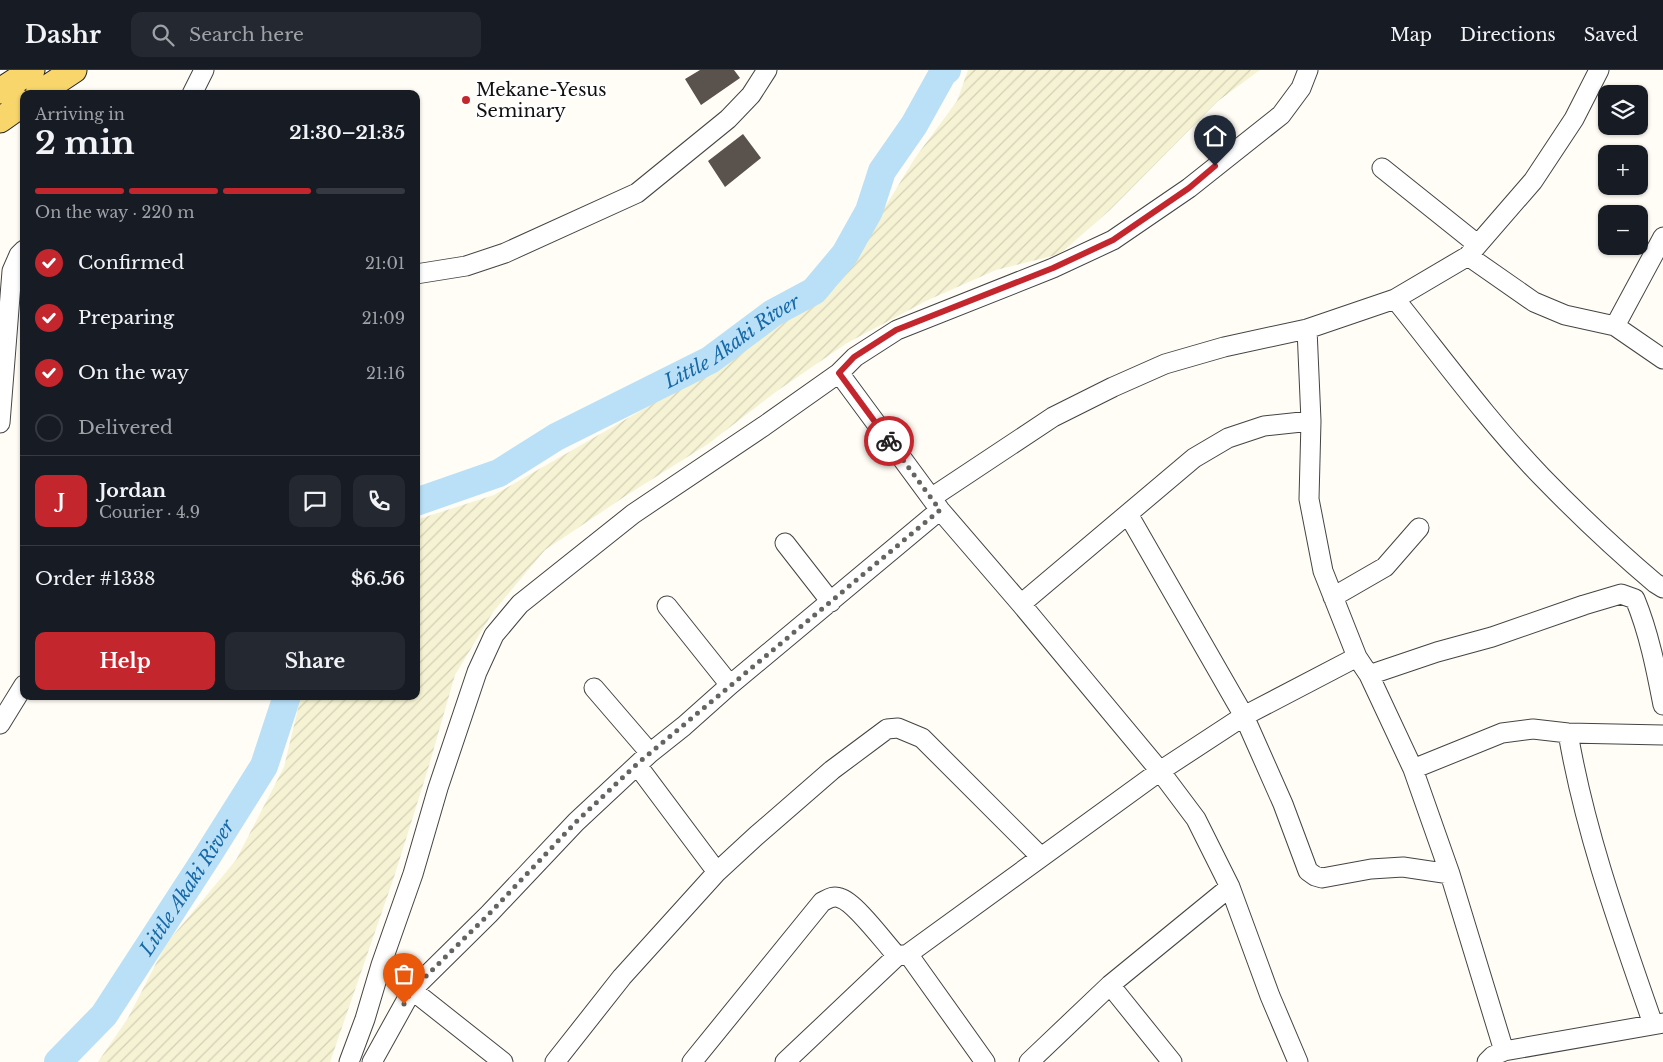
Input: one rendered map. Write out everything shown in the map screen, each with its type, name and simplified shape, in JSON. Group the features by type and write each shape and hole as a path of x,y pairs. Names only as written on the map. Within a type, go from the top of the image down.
{"main road":[{"path":"0,91 32,70"},
{"path":"44,90 74,70"},
{"path":"0,120 20,106"}],"street":[{"path":"194,90 204,70"},
{"path":"420,273 466,266 505,253 637,193 728,119 751,95 767,70"},
{"path":"349,1062 413,874 438,788 477,672 494,635 520,604 634,514 764,426 839,373 854,357 896,330 1053,268 1113,240 1189,188 1281,115 1301,88 1308,70"},
{"path":"372,1062 412,990 489,914 576,822 643,759 831,602 936,504 1053,417 1113,387 1165,364 1224,347 1307,329 1395,299 1473,250 1533,181 1574,119 1600,70"},
{"path":"1382,168 1534,302 1565,315 1615,326 1663,359"},
{"path":"1615,326 1663,237"},
{"path":"0,423 12,271 20,254"},
{"path":"1395,299 1507,438 1542,478 1615,548 1655,584 1663,588"},
{"path":"1307,329 1311,421 1310,499 1322,570 1357,657 1369,675 1413,770 1450,874 1504,1052"},
{"path":"839,373 936,504 1160,771 1196,818 1230,887 1270,996 1298,1062"},
{"path":"1021,604 1194,458 1228,438 1264,426 1311,421"},
{"path":"1128,514 1244,716 1283,804 1308,871 1314,876 1322,878 1371,868 1403,867 1450,874"},
{"path":"1333,597 1385,567 1419,528"},
{"path":"786,544 831,602"},
{"path":"1369,675 1621,594 1635,599 1641,613 1656,668 1663,705"},
{"path":"667,606 730,686"},
{"path":"785,1062 902,955 1160,771 1244,716 1357,657"},
{"path":"594,688 717,872"},
{"path":"0,724 20,692"},
{"path":"556,1062 622,977 717,872 832,770 887,729 898,728 922,738 1041,857"},
{"path":"1413,770 1502,733 1533,729 1568,733 1663,735"},
{"path":"1487,1062 1493,1056 1504,1052 1658,1024 1608,894 1574,769 1568,733"},
{"path":"1029,1062 1110,985 1230,887"},
{"path":"692,1062 822,902 830,897 840,898 850,904 902,955 985,1062"},
{"path":"1110,985 1172,1062"},
{"path":"412,990 502,1062"}],"shaded area":[{"path":"968,70 1260,70 1218,101 1110,210 1060,254 996,270 928,300 847,343 777,391 708,444 545,550 493,612 455,675 394,877 330,1062 98,1062 128,1018 166,944 236,860 284,767 300,700 420,700 420,519 494,495 729,360 836,287 915,158 957,101"}],"building":[{"path":"700,70 734,70 740,78 701,105 685,79"},
{"path":"743,134 761,158 725,187 708,161"}],"waterway":[{"name":"Little Akaki River","path":"420,501 499,473 556,437 710,360 773,313 814,291 845,254 869,211 882,171 914,125 943,73 947,70"},
{"name":"Little Akaki River","path":"58,1062 104,1015 264,766 286,700"}],"way so far":[{"path":"404,1004 412,990 489,914 576,822 637,764 940,510 889,441"}],"place":[{"name":"Mekane-Yesus Seminary","path":"466,100"}],"route":[{"path":"889,441 839,373 854,357 896,330 978,296 1053,268 1113,240 1189,188 1215,166"}]}
